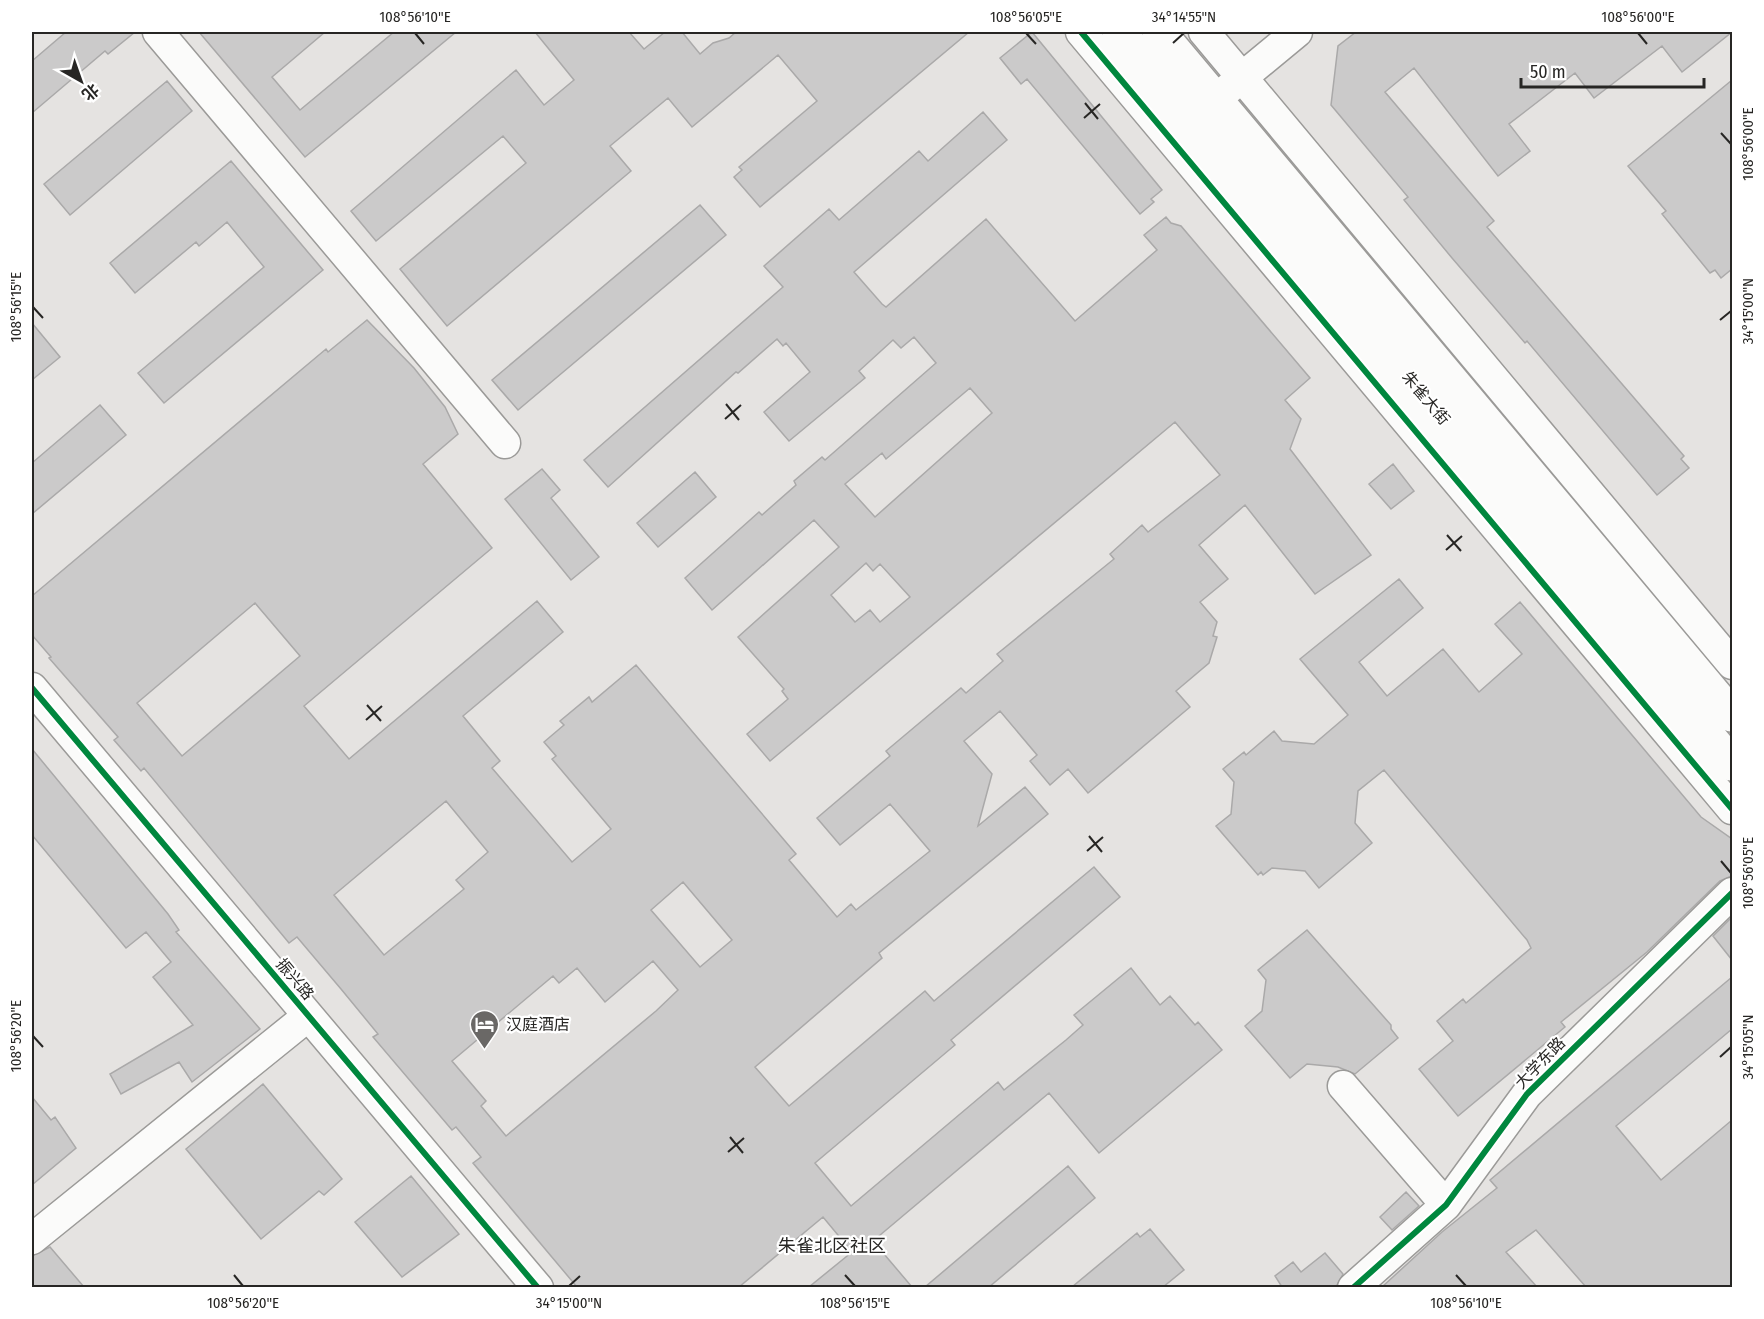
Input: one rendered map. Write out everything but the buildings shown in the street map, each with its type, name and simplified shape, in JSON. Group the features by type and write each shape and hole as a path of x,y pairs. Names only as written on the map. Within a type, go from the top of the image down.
{"main road":[{"name":"朱雀大街","path":"1119,32 1732,764"},
{"name":"朱雀大街","path":"1159,32 1732,715"}],"street":[{"path":"158,32 505,443"},
{"path":"1081,32 1732,809"},
{"path":"1204,32 1732,664"},
{"path":"1216,99 1297,32"},
{"name":"振兴路","path":"32,688 538,1287"},
{"name":"大学东路","path":"1353,1287 1446,1205 1527,1094 1732,893"},
{"path":"32,1239 308,1016"},
{"path":"1342,1086 1446,1205"}],"cycle path":[{"path":"1081,32 1732,809"},
{"path":"32,688 538,1288"},
{"path":"1353,1288 1446,1205 1527,1094 1732,893"}],"place":[{"name":"汉庭酒店","path":"485,1050"}],"district":[{"name":"朱雀北区社区","path":"832,1246"}]}
